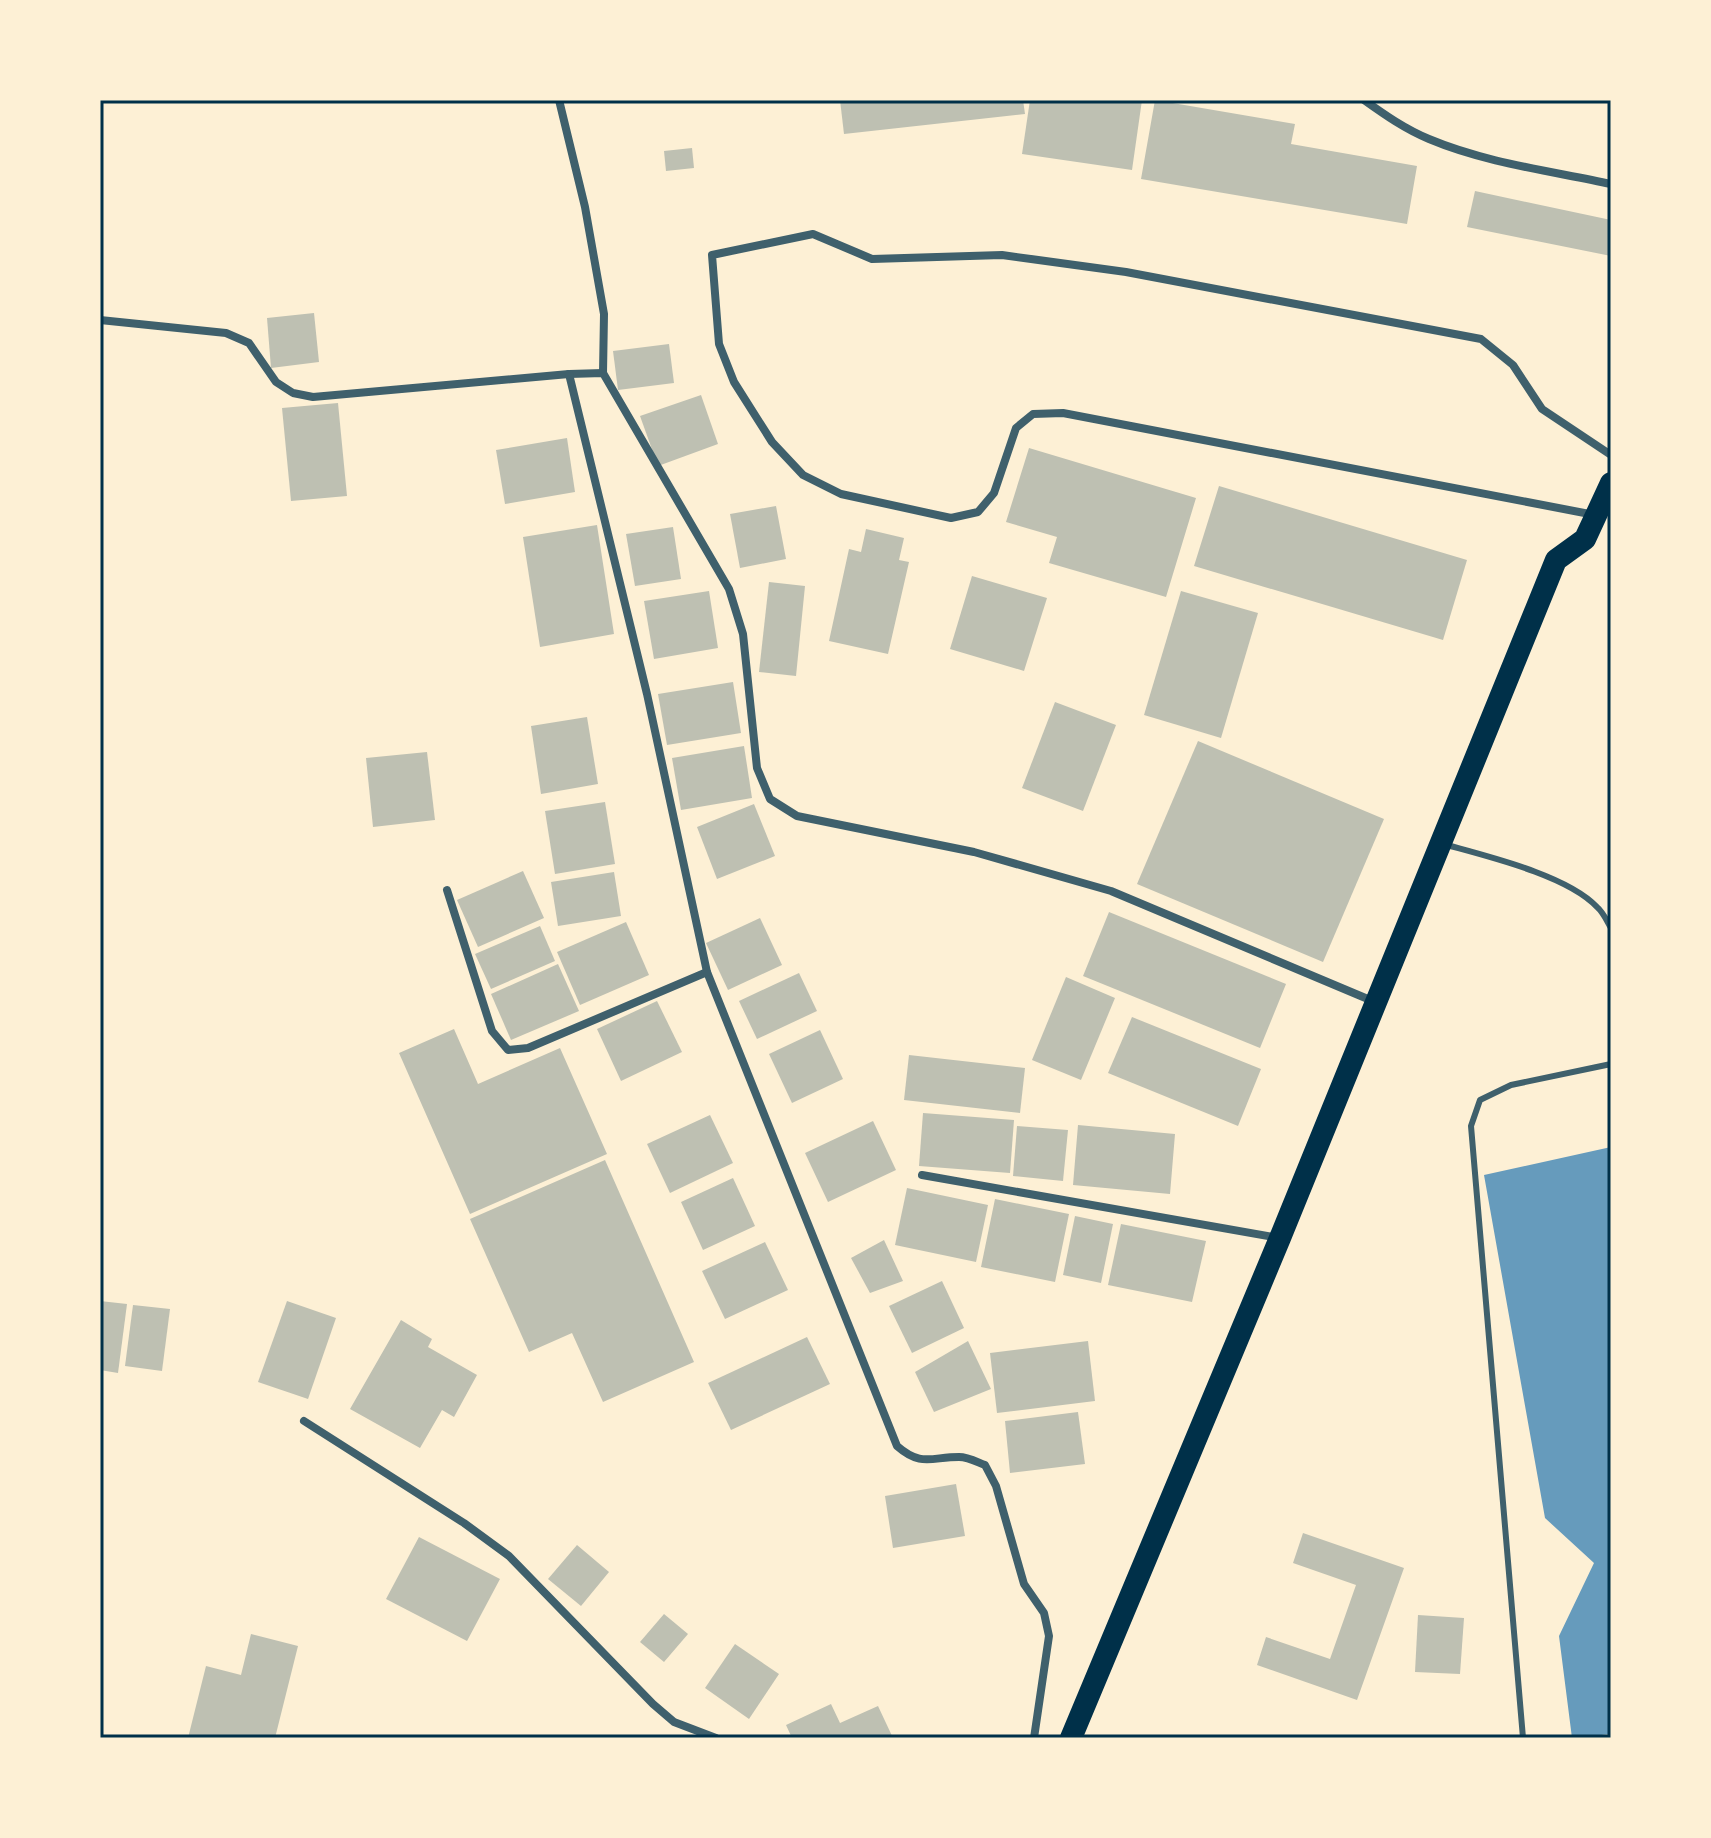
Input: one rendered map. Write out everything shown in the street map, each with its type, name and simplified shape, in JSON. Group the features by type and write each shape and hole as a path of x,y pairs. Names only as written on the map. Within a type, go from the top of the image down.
{"highway":[{"path":"1071,1738 1280,1238 1556,560 1585,539 1611,483"}],"street":[{"path":"559,100 585,207 604,314 603,373 729,589 743,634 757,768 770,799 797,816 974,852 1111,891 1376,1002"},
{"path":"1364,100 1396,122 1465,153 1611,184"},
{"path":"1596,515 1063,413 1033,414 1016,428 994,493 978,512 951,518 841,494 803,475 772,442 734,382 719,344 712,255 813,234 872,259 1018,257 1126,272 1481,339 1513,365 1542,409 1611,455"},
{"path":"100,320 226,333 249,343 276,382 293,393 313,397 603,373"},
{"path":"569,374 647,694 707,972 897,1446 910,1458 927,1461 963,1457 985,1465 996,1486 1024,1584 1044,1613 1049,1636 1034,1738"},
{"path":"447,890 492,1031 508,1050 528,1048 707,972"},
{"path":"922,1175 1280,1238"},
{"path":"304,1421 464,1523 509,1556 653,1704 674,1722 716,1738"}],"lane":[{"path":"1441,843 1511,864 1566,886 1597,906 1611,928"},
{"path":"1523,1738 1471,1126 1480,1100 1511,1085 1611,1064"}],"water":[{"path":"1611,1147 1611,1734 1572,1738 1559,1636 1594,1563 1545,1518 1484,1175"}],"building":[{"path":"840,100 1023,100 1025,114 844,134"},
{"path":"1030,100 1142,100 1132,170 1022,154"},
{"path":"1155,100 1295,124 1291,144 1417,166 1407,224 1141,179"},
{"path":"692,148 694,168 666,171 664,151"},
{"path":"1475,191 1611,220 1611,256 1467,227"},
{"path":"314,313 319,362 271,368 267,318"},
{"path":"669,344 674,383 618,390 613,351"},
{"path":"701,395 718,444 658,466 640,416"},
{"path":"338,403 347,496 291,501 282,408"},
{"path":"567,438 575,492 505,504 496,450"},
{"path":"1029,448 1196,498 1166,597 1049,563 1057,537 1006,522"},
{"path":"1219,486 1467,560 1443,640 1194,566"},
{"path":"776,506 786,559 740,568 730,514"},
{"path":"597,525 614,634 540,647 523,537"},
{"path":"673,527 681,579 635,586 626,534"},
{"path":"866,529 904,538 899,560 909,562 888,654 829,641 849,549 861,552"},
{"path":"972,576 1047,598 1024,671 950,649"},
{"path":"769,582 805,586 796,676 759,672"},
{"path":"709,591 718,648 654,659 644,601"},
{"path":"1181,591 1258,613 1221,738 1144,715"},
{"path":"733,682 741,733 667,745 658,694"},
{"path":"1055,702 1116,725 1083,811 1022,788"},
{"path":"587,717 598,784 541,794 531,726"},
{"path":"1198,741 1384,819 1323,962 1137,884"},
{"path":"744,746 752,798 681,810 672,758"},
{"path":"427,752 435,820 373,827 366,758"},
{"path":"605,802 615,864 555,874 545,811"},
{"path":"754,804 775,856 717,879 697,827"},
{"path":"523,871 544,918 478,947 457,900"},
{"path":"614,872 621,916 558,926 551,882"},
{"path":"1109,912 1286,984 1260,1048 1083,976"},
{"path":"760,918 782,965 728,990 706,943"},
{"path":"626,922 649,975 580,1005 557,952"},
{"path":"540,926 555,961 491,989 475,954"},
{"path":"558,964 579,1011 511,1040 491,994"},
{"path":"799,973 817,1011 757,1039 739,1001"},
{"path":"1066,977 1115,998 1081,1080 1032,1060"},
{"path":"657,1001 682,1052 621,1081 597,1029"},
{"path":"1132,1017 1261,1069 1238,1126 1108,1073"},
{"path":"454,1029 478,1084 560,1048 607,1154 470,1214 399,1053"},
{"path":"820,1030 843,1079 792,1103 769,1054"},
{"path":"909,1055 1025,1068 1020,1113 904,1100"},
{"path":"923,1113 1014,1120 1010,1173 919,1166"},
{"path":"710,1115 733,1163 670,1193 647,1144"},
{"path":"873,1121 896,1170 828,1202 805,1153"},
{"path":"1078,1125 1175,1134 1170,1194 1073,1185"},
{"path":"1017,1126 1068,1130 1063,1181 1013,1176"},
{"path":"605,1160 694,1362 603,1402 572,1333 529,1352 470,1219"},
{"path":"733,1178 755,1226 703,1250 681,1202"},
{"path":"907,1188 988,1205 976,1262 895,1245"},
{"path":"995,1199 1069,1214 1055,1282 981,1267"},
{"path":"1075,1216 1113,1224 1101,1283 1063,1275"},
{"path":"1121,1224 1206,1241 1192,1302 1108,1285"},
{"path":"884,1240 903,1281 870,1293 851,1258"},
{"path":"765,1242 788,1290 725,1319 702,1271"},
{"path":"942,1281 964,1328 912,1353 889,1306"},
{"path":"100,1301 127,1304 118,1373 100,1370"},
{"path":"287,1301 336,1318 308,1399 258,1382"},
{"path":"133,1305 170,1309 162,1371 125,1366"},
{"path":"401,1320 432,1339 428,1347 477,1375 454,1417 442,1410 420,1448 350,1409"},
{"path":"807,1337 830,1384 731,1430 708,1383"},
{"path":"968,1341 991,1389 934,1412 915,1372"},
{"path":"1088,1341 1095,1401 997,1413 990,1353"},
{"path":"1078,1412 1085,1464 1010,1473 1005,1421"},
{"path":"956,1484 965,1536 893,1548 885,1496"},
{"path":"1303,1533 1404,1568 1357,1700 1257,1665 1266,1637 1330,1659 1356,1585 1293,1563"},
{"path":"419,1537 500,1579 467,1641 386,1599"},
{"path":"577,1545 609,1572 581,1606 548,1579"},
{"path":"664,1614 688,1634 664,1662 640,1642"},
{"path":"1418,1615 1464,1618 1460,1674 1415,1672"},
{"path":"251,1634 298,1646 275,1738 188,1738 206,1666 241,1675"},
{"path":"735,1644 779,1674 749,1719 705,1688"},
{"path":"831,1704 840,1723 878,1706 893,1738 792,1738 786,1725"}]}
